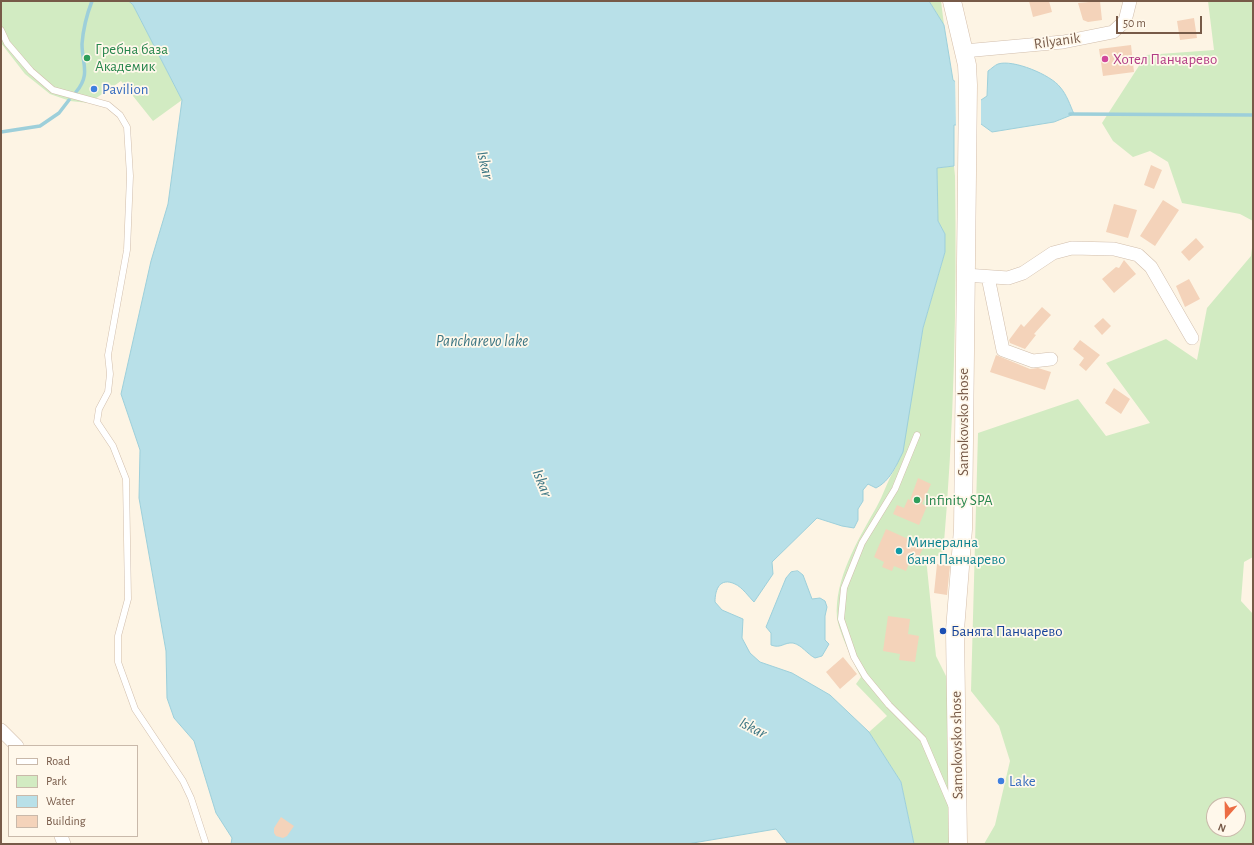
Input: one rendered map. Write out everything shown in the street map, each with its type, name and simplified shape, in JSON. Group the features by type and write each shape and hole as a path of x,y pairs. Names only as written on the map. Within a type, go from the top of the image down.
{"main road":[{"name":"Samokovsko shose","path":"952,1 964,51 968,85 963,529 955,630 958,844"}],"street":[{"name":"Rilyanik","path":"964,51 1063,42 1113,32 1124,21 1130,1"},
{"path":"965,275 988,278 1008,278 1023,273 1053,253 1072,248 1114,249 1138,255 1150,267 1192,338"},
{"path":"988,278 1003,350 1033,361 1051,359"},
{"path":"1,730 16,745"}],"lane":[{"path":"1,30 7,43 31,71 53,90 108,105 120,115 127,127 130,176 127,250 108,355 110,374 108,392 99,409 97,422 113,446 126,479 128,599 118,636 118,662 135,709 183,781 191,798 206,844"},
{"path":"917,435 894,489 874,521 859,550 844,588 841,619 854,657 865,676 889,705 923,740 958,821"}],"green space":[{"name":"Гребна база Академик","path":"1,1 129,1 133,5 182,100 153,121 121,81 89,103 70,101 50,94 25,74 1,43"},
{"path":"929,1 941,1 944,25"},
{"path":"1208,1 1253,1 1253,221 1240,214 1182,203 1168,162 1150,151 1133,157 1113,141 1102,123 1146,55 1214,50"},
{"path":"954,166 956,224 955,319 947,508 943,555 926,558 936,656 948,680 949,844 914,844 901,782 869,732 887,716 856,684 861,677 838,624 837,603 843,574 849,560 896,467 923,328 945,252 945,234 938,221 937,168"},
{"path":"1253,240 1253,557 1244,562 1241,601 1253,614 1253,844 984,844 995,825 1010,761 999,726 971,691 978,433 1078,399 1106,436 1150,423 1106,363 1166,339 1197,360 1207,308 1251,256"}],"water":[{"name":"Pancharevo lake","path":"129,1 929,1 944,25 953,80 981,100 987,96 988,71 998,64 1013,64 1031,69 1049,78 1060,87 1074,114 1054,122 992,132 981,124 954,125 954,166 937,168 938,221 945,234 945,252 923,328 903,452 892,473 881,485 876,488 868,484 863,490 863,501 858,509 858,520 854,528 842,526 817,518 772,562 773,574 754,602 740,587 730,582 722,583 717,589 716,593 715,602 722,610 743,619 742,638 750,653 760,662 792,673 830,695 869,732 901,782 914,844 788,844 776,829 687,844 231,844 232,838 216,813 194,741 174,718 167,698 166,651 139,498 140,450 121,394 151,261 168,204 182,100 133,5"},
{"path":"798,571 803,575 812,599 820,598 825,601 827,607 825,616 825,640 829,644 822,656 815,658 793,643 787,643 780,646 771,645 771,633 766,627 786,578 791,572"}],"pier":[{"path":"955,78 981,97 981,127 956,127"}],"building":[{"path":"1029,1 1049,1 1052,12 1033,17"},
{"path":"1100,1 1102,20 1088,22 1083,20 1078,3"},
{"path":"1194,18 1197,38 1180,40 1177,21"},
{"path":"1131,45 1134,72 1103,76 1099,49"},
{"path":"1151,165 1162,170 1154,189 1144,185"},
{"path":"1163,200 1179,210 1155,246 1140,236"},
{"path":"1114,204 1137,210 1128,238 1106,232"},
{"path":"1196,238 1204,247 1189,261 1181,252"},
{"path":"1124,260 1136,274 1114,293 1102,279 1116,267 1119,268"},
{"path":"1189,279 1200,299 1185,307 1176,286"},
{"path":"1042,307 1051,315 1034,334 1036,335 1025,349 1010,343 1009,340 1021,324 1024,327"},
{"path":"1103,318 1111,326 1102,335 1094,326"},
{"path":"1080,340 1100,355 1086,371 1079,365 1084,358 1073,349"},
{"path":"996,355 1030,369 1038,368 1051,372 1045,390 990,372"},
{"path":"1114,388 1130,399 1121,414 1105,403"},
{"path":"918,478 931,484 922,504 927,506 919,525 893,514 897,505 904,508 908,499 910,500"},
{"name":"Минерална баня Панчарево","path":"886,529 924,546 918,559 912,556 906,571 894,566 892,571 882,567 884,562 874,557"},
{"path":"937,564 950,566 947,595 934,593"},
{"path":"888,616 910,619 908,634 919,636 915,662 899,660 900,654 883,651"},
{"path":"843,657 857,674 840,689 826,672"},
{"path":"281,817 294,826 287,836 283,838 276,836 274,833 274,828"}],"waterway":[{"path":"76,92 81,86 85,69 82,44 88,11 92,1"},
{"path":"1,132 40,126 59,113 69,100"},
{"path":"1070,114 1253,115"}],"place":[{"name":"Гребна база Академик","path":"87,58"},
{"name":"Хотел Панчарево","path":"1105,59"},
{"name":"Pavilion","path":"94,89"},
{"name":"Infinity SPA","path":"917,500"},
{"name":"Минерална баня Панчарево","path":"899,551"},
{"name":"Банята Панчарево","path":"943,631"},
{"name":"Lake","path":"1001,781"}],"water label":[{"name":"Iskar","path":"485,165"},
{"name":"Iskar","path":"542,483"},
{"name":"Iskar","path":"753,728"}]}
